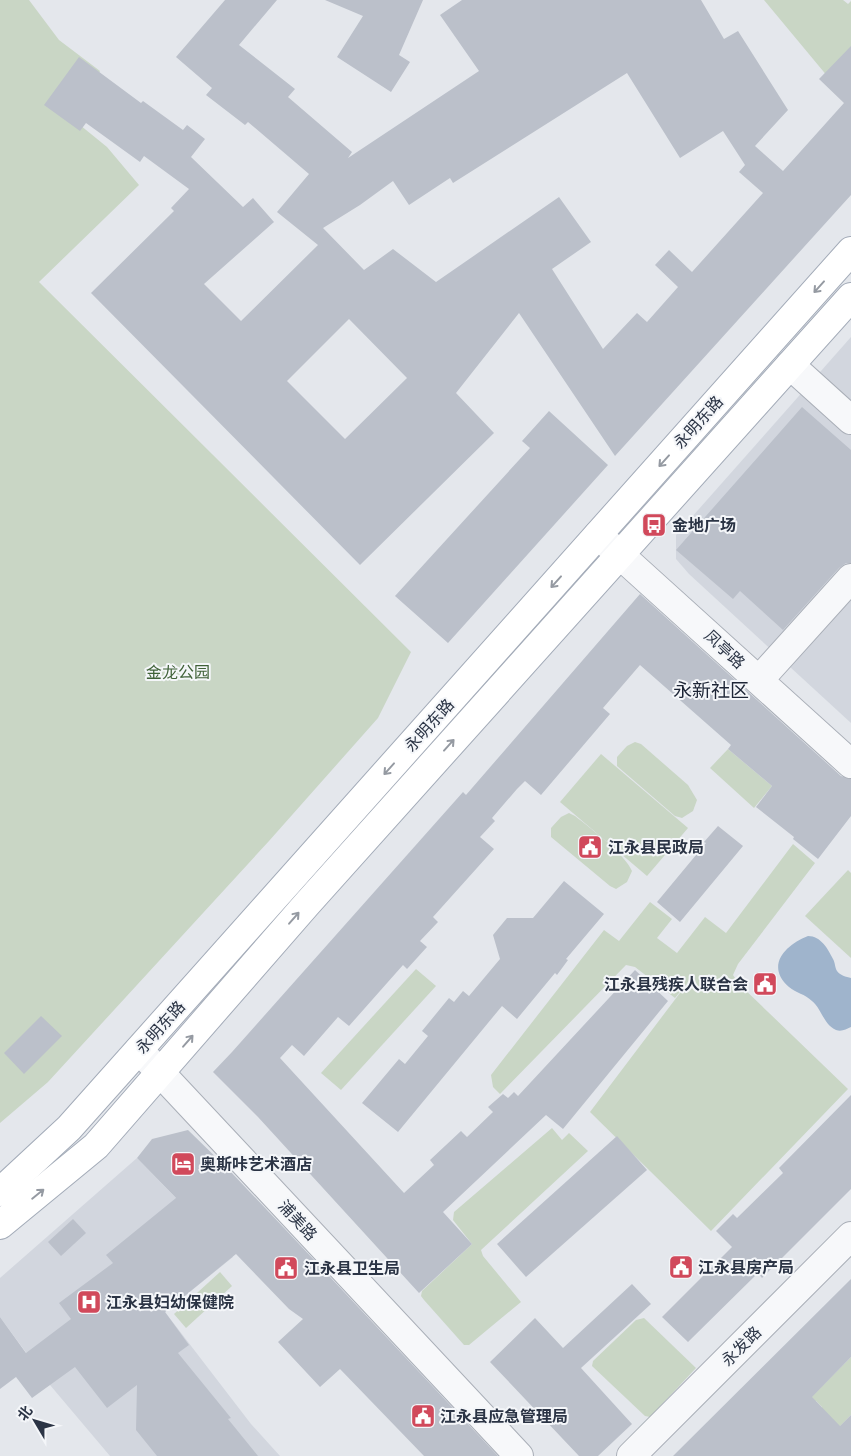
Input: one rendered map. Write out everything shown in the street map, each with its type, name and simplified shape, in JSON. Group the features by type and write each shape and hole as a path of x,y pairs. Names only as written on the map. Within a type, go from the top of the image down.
{"main road":[{"name":"永明东路","path":"0,1192 69,1128 851,251"},
{"name":"永明东路","path":"0,1225 96,1146 306,905 851,296"}],"street":[{"path":"790,365 851,420"},
{"name":"凤亭路","path":"598,535 851,764"},
{"path":"759,680 851,578"},
{"name":"浦美路","path":"139,1050 519,1456"},
{"name":"永发路","path":"631,1456 851,1236"}],"shaded area":[{"path":"851,337 851,723 689,574 676,559 676,535"},
{"name":"江永县妇幼保健院","path":"137,1158 233,1257 165,1312 251,1424 280,1456 110,1456 50,1385 0,1317 0,1278"}],"green space":[{"name":"金龙公园","path":"0,0 29,0 59,40 100,71 75,121 107,147 139,185 39,282 411,652 378,718 269,841 48,1082 0,1123"},
{"path":"764,0 843,0 848,4 851,1 851,82 833,83"},
{"path":"635,742 641,744 688,785 697,800 693,811 682,818 675,816 617,766 617,757 627,746"},
{"path":"728,749 772,786 754,808 710,768"},
{"path":"601,754 688,828 647,876 560,802"},
{"path":"569,813 598,834 628,864 632,871 627,882 616,889 610,886 551,837 551,828 561,817"},
{"path":"793,844 815,863 738,964 733,975 739,984 848,1089 711,1231 590,1112 692,977 675,998 635,967 626,965 500,1094 493,1087 491,1075 604,930 619,941 650,902 672,919 657,938 677,953 705,917 726,933"},
{"path":"848,870 851,873 851,958 805,916"},
{"path":"416,969 436,986 341,1090 321,1073"},
{"path":"552,1128 562,1140 569,1133 588,1151 481,1250 483,1256 521,1302 469,1345 464,1345 421,1296 422,1291 472,1244 453,1220 454,1212"},
{"path":"220,1272 232,1286 186,1328 174,1314"},
{"path":"644,1318 696,1368 650,1417 645,1416 592,1366 593,1361 636,1320"},
{"path":"851,1357 851,1415 811,1456 822,1407 816,1401 759,1456 753,1456"}],"water":[{"path":"808,936 817,938 824,944 834,960 837,971 843,976 851,978 851,1027 836,1030 828,1024 815,1004 789,987 782,979 778,964 781,957 792,945"}],"building":[{"path":"225,0 277,0 239,45 295,89 288,97 352,152 348,158 479,71 440,15 462,0 701,0 724,39 738,31 788,110 755,146 783,171 844,103 819,79 851,46 851,195 615,456 519,313 456,393 494,433 360,565 91,293 174,211 171,208 189,189 144,156 140,162 86,123 80,131 44,105 79,57 141,103 143,101 183,130 187,125 205,139 191,157 243,207 253,198 274,222 204,284 241,321 318,245 277,212 309,174 248,122 245,125 206,95 212,88 176,57","holes":["627,73 680,158 723,131 745,165 739,172 763,193 692,272 669,250 655,265 678,287 647,322 637,313 603,349 552,269 591,242 559,197 436,282 393,249 364,270 323,228 360,205 393,181 409,205 450,178 453,183","349,319 407,378 345,439 287,381"]},
{"path":"325,0 423,0 399,55 410,62 391,92 337,57 363,16"},
{"path":"802,407 851,450 851,563 846,563 839,568 783,630 740,591 733,599 676,550"},
{"path":"549,411 608,465 448,643 395,596 530,448 522,441"},
{"path":"640,594 841,776 851,779 851,816 818,859 756,807 772,786 728,749 731,745 640,665 603,708 610,714 541,795 525,781 517,789 492,818 495,821 480,837 494,849 433,917 438,922 420,941 427,947 407,969 403,965 349,1026 338,1017 304,1056 292,1045 280,1058 404,1193 434,1165 430,1160 461,1131 467,1137 493,1112 488,1107 503,1094 508,1098 514,1092 518,1096 635,970 668,1001 563,1129 546,1115 443,1212 472,1244 419,1293 258,1117 213,1072 463,792 466,795"},
{"path":"718,826 743,846 680,922 657,902"},
{"path":"564,881 604,914 566,959 568,960 557,975 555,973 517,1019 502,1006 398,1132 362,1103 399,1059 405,1064 428,1036 422,1031 449,998 454,1002 463,991 469,996 500,959 493,935 507,918 533,918"},
{"path":"41,1016 62,1036 24,1074 4,1053"},
{"path":"851,1095 851,1189 762,1278 758,1273 688,1342 662,1317 732,1247 716,1231 733,1214 737,1218 783,1173 779,1168"},
{"path":"188,1130 229,1170 498,1456 424,1456 340,1369 320,1387 278,1342 303,1319 289,1309 236,1254 165,1312 189,1345 178,1353 231,1418 228,1419 258,1456 157,1456 136,1430 137,1385 107,1408 75,1367 32,1398 16,1377 0,1389 0,1317 26,1353 71,1319 59,1303 113,1263 106,1255 176,1198 137,1158 152,1139"},
{"path":"617,1136 647,1170 526,1277 497,1244"},
{"path":"73,1219 86,1233 61,1256 48,1242"},
{"path":"851,1279 851,1357 812,1397 840,1426 851,1415 851,1456 673,1456"},
{"path":"632,1284 651,1304 581,1368 632,1424 598,1456 579,1456 490,1362 535,1318 563,1348"}],"place":[{"name":"金地广场","path":"654,525"},
{"name":"江永县民政局","path":"590,847"},
{"name":"江永县残疾人联合会","path":"765,984"},
{"name":"奥斯咔艺术酒店","path":"183,1164"},
{"name":"江永县房产局","path":"681,1267"},
{"name":"江永县卫生局","path":"286,1268"},
{"name":"江永县妇幼保健院","path":"89,1302"},
{"name":"江永县应急管理局","path":"423,1416"}],"district":[{"name":"永新社区","path":"711,690"}]}
